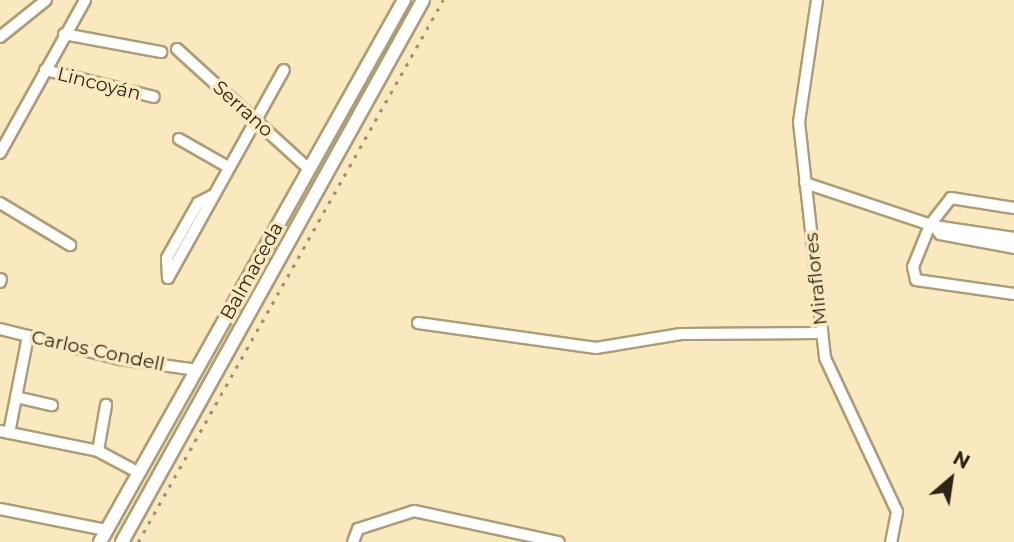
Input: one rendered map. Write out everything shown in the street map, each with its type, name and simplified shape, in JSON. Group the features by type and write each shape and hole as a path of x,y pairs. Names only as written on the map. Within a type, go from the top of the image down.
{"main road":[{"name":"Balmaceda","path":"100,542 404,0"},
{"name":"Balmaceda","path":"122,542 423,0"}],"street":[{"path":"0,37 46,0"},
{"path":"0,153 85,0"},
{"name":"Miraflores","path":"817,0 799,122 825,358 897,512 891,542"},
{"path":"64,34 161,52"},
{"name":"Serrano","path":"177,49 309,168"},
{"name":"Lincoyán","path":"45,70 154,97"},
{"path":"212,196 198,203 167,258 168,278 284,70"},
{"path":"179,138 228,167"},
{"path":"805,183 932,225 1014,238"},
{"path":"1014,208 958,196 932,225 913,267 916,280 1014,294"},
{"path":"0,203 70,245"},
{"path":"932,225 940,234 1014,248"},
{"path":"418,323 596,348 681,334 822,333"},
{"name":"Carlos Condell","path":"0,329 119,359 197,370"},
{"path":"28,336 16,397 4,432 98,451 139,473"},
{"path":"16,397 52,405"},
{"path":"98,451 106,405"},
{"path":"0,509 106,530"},
{"path":"353,542 358,529 414,511 559,542"}],"railway":[{"path":"138,542 443,0"}]}
